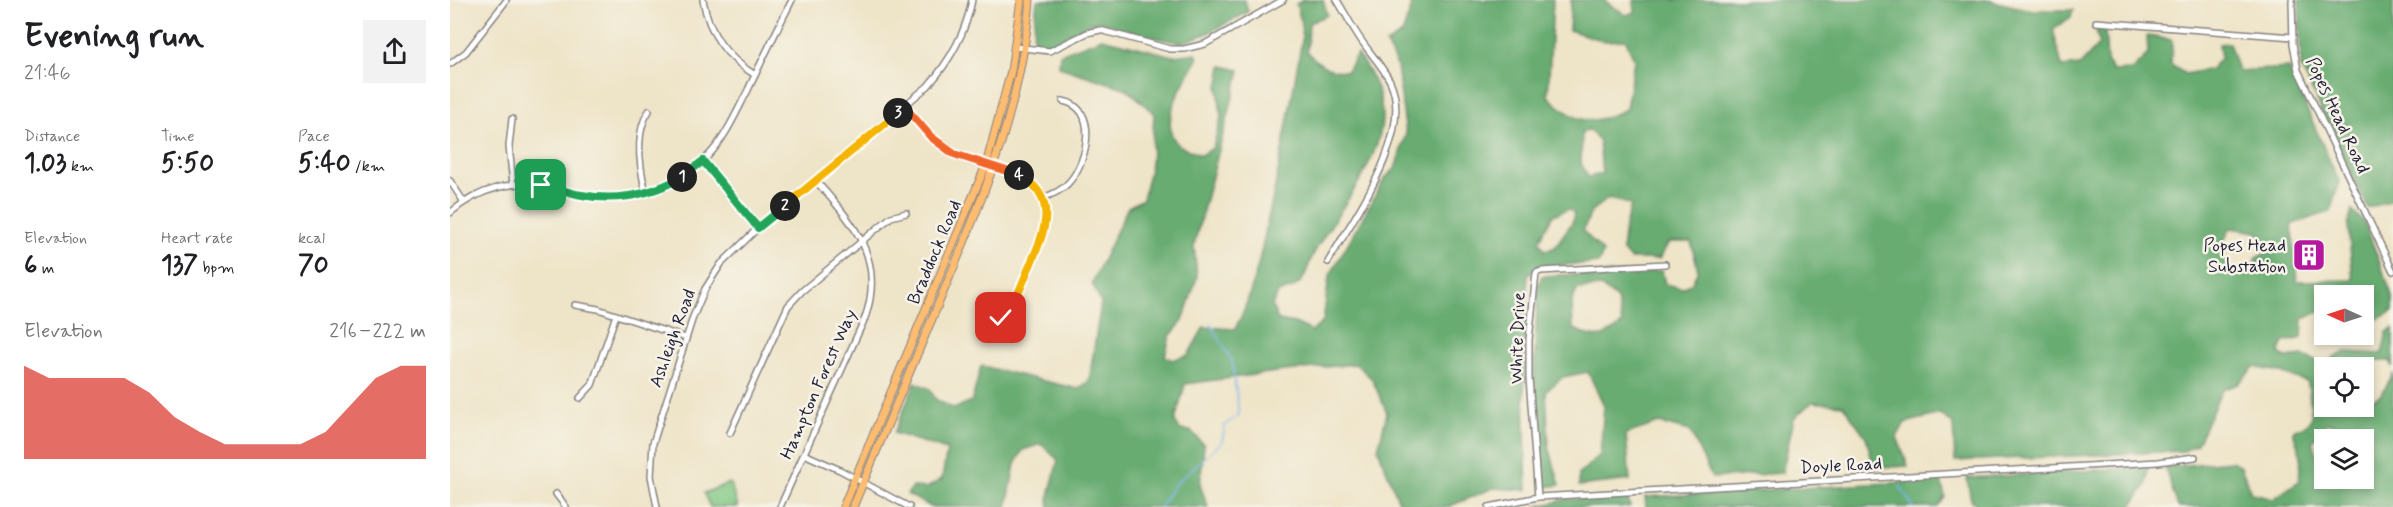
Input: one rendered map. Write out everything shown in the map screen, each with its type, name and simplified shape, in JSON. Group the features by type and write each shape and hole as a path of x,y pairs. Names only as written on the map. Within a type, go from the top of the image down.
{"main road":[{"name":"Braddock Road","path":"843,507 986,165 999,120 1015,47 1021,0"},
{"name":"Braddock Road","path":"853,507 994,167 1016,92 1030,0"}],"street":[{"path":"703,0 710,27 721,47 755,75"},
{"path":"450,213 464,202 488,190 513,184 541,185 585,196 605,198 645,193 682,177 703,161 724,136 792,0"},
{"name":"Ashleigh Road","path":"657,507 651,476 653,443 698,303 713,275 734,250 758,228 928,86 946,63 963,32 972,0"},
{"path":"1015,47 1047,51 1056,49 1086,33 1100,30 1158,47 1177,50 1192,48 1208,42 1283,0"},
{"path":"1328,262 1379,172 1391,145 1396,112 1390,81 1354,30 1337,0"},
{"name":"Popes Head Road","path":"2292,0 2295,57 2304,83 2393,271"},
{"path":"450,64 466,52 506,1"},
{"path":"2096,22 2293,36"},
{"path":"1042,198 1060,190 1071,180 1080,164 1086,143 1086,125 1082,114 1074,104 1064,101"},
{"path":"905,107 931,137 945,148 964,159 1022,177 1032,184 1042,198 1046,213 1043,237 1012,306 1001,318"},
{"path":"645,193 640,160 642,128 649,111"},
{"path":"512,120 509,146 513,184"},
{"path":"703,161 758,228"},
{"name":"Hampton Forest Way","path":"780,507 869,306 872,271 862,241 816,181"},
{"path":"450,182 464,202"},
{"path":"729,433 788,306 802,291 893,216 906,213"},
{"name":"White Drive","path":"1538,497 1529,378 1529,340 1536,273 1665,264"},
{"path":"574,305 589,307 686,338"},
{"path":"580,398 592,385 616,315"},
{"path":"804,454 856,478 909,507"},
{"name":"Doyle Road","path":"1489,507 1538,497 2158,462 2195,457"},
{"path":"556,494 566,507"}],"green space":[{"path":"1037,0 1245,0 1248,12 1206,34 1181,43 1146,36 1099,21 1084,26 1053,43 1038,44 1033,37"},
{"path":"1303,0 1323,0 1327,15 1309,23 1307,52 1325,66 1347,71 1357,54 1378,90 1382,116 1380,134 1366,170 1322,239 1300,283 1278,293 1272,306 1278,320 1295,323 1312,331 1323,322 1329,277 1385,178 1395,169 1406,134 1397,66 1386,44 1402,34 1412,6 1408,0 1553,0 1548,96 1567,112 1584,120 1603,118 1626,109 1634,60 1626,40 1604,41 1569,30 1571,0 1606,0 1626,15 1635,12 1634,0 1987,0 2031,10 2073,10 2071,17 2053,29 2062,67 2080,65 2099,44 2096,30 2105,29 2107,62 2113,71 2132,70 2148,54 2147,36 2172,40 2171,65 2185,74 2211,69 2221,58 2219,44 2229,43 2238,71 2289,68 2339,182 2330,212 2292,224 2297,281 2353,280 2348,225 2352,211 2365,223 2393,298 2393,311 2378,319 2374,318 2374,285 2314,285 2314,314 2303,318 2302,338 2284,342 2279,353 2286,358 2303,356 2314,360 2314,417 2374,417 2374,399 2381,395 2393,374 2393,507 2178,507 2165,467 2232,461 2241,467 2251,493 2273,499 2299,481 2301,456 2293,431 2303,427 2312,418 2308,382 2254,367 2238,384 2222,390 2197,444 2184,451 1955,461 1953,424 1940,414 1905,423 1897,437 1908,466 1874,468 1866,437 1843,405 1812,402 1794,418 1782,473 1712,478 1690,431 1659,423 1626,434 1630,480 1579,486 1579,474 1600,455 1604,406 1588,372 1563,377 1546,391 1549,447 1560,485 1544,487 1534,373 1538,285 1542,276 1662,271 1665,284 1682,288 1692,283 1698,270 1691,242 1669,242 1659,259 1630,259 1622,250 1631,205 1609,198 1591,212 1583,231 1603,252 1599,263 1539,266 1528,276 1524,383 1527,490 1493,488 1448,507 1401,507 1378,449 1387,413 1372,379 1356,364 1185,384 1175,421 1180,430 1191,431 1204,445 1200,485 1208,507 1049,507 1049,496 1058,460 1041,444 1023,450 1015,464 1007,507 931,507 907,494 913,487 927,488 942,479 947,450 894,433 915,382 930,389 935,399 954,409 972,401 981,366 1078,389 1089,381 1101,303 1092,283 1128,207 1143,199 1151,164 1154,113 1127,89 1059,67 1060,54 1102,38 1173,56 1196,53 1198,59 1180,89 1171,114 1170,126 1172,136 1179,145 1201,155 1213,148 1221,117 1218,87 1222,66 1240,70 1194,245 1197,277 1183,321 1170,336 1165,356 1172,360 1188,355 1204,327 1235,329 1246,304 1255,278 1281,155 1302,40 1301,21 1296,4","holes":["1589,129 1599,141 1602,174 1588,177 1581,163 1582,133","1568,209 1574,213 1572,223 1554,248 1544,250 1539,241 1553,215","2231,228 2257,232 2266,243 2268,252 2257,257 2250,271 2228,269 2222,244","1602,287 1617,299 1622,324 1610,333 1599,336 1587,335 1573,328 1572,301 1578,289"]},
{"path":"2299,0 2393,0 2393,200 2368,208 2301,67"},
{"path":"2393,328 2393,367 2390,361 2374,363 2374,357 2336,357 2346,352 2382,354 2387,332"},
{"path":"2148,467 2146,485 2131,507 1980,507 1971,500 1967,478"},
{"path":"1941,480 1945,497 1938,507 1646,507 1645,497"},
{"path":"730,483 738,507 710,507 704,493"},
{"path":"1568,499 1628,499 1630,507 1535,507"}],"waterway":[{"path":"1160,507 1175,484 1222,442 1225,425 1239,415 1232,361 1211,324"},
{"path":"1900,486 1913,507"}],"place":[{"name":"Popes Head Substation","path":"2309,255"}],"route":[{"path":"541,185 595,197 626,197 667,185 703,161 758,228 905,107 931,137 945,148 964,159 1013,172 1032,184 1045,203 1046,222 1043,237 1010,310 1001,318"}]}
